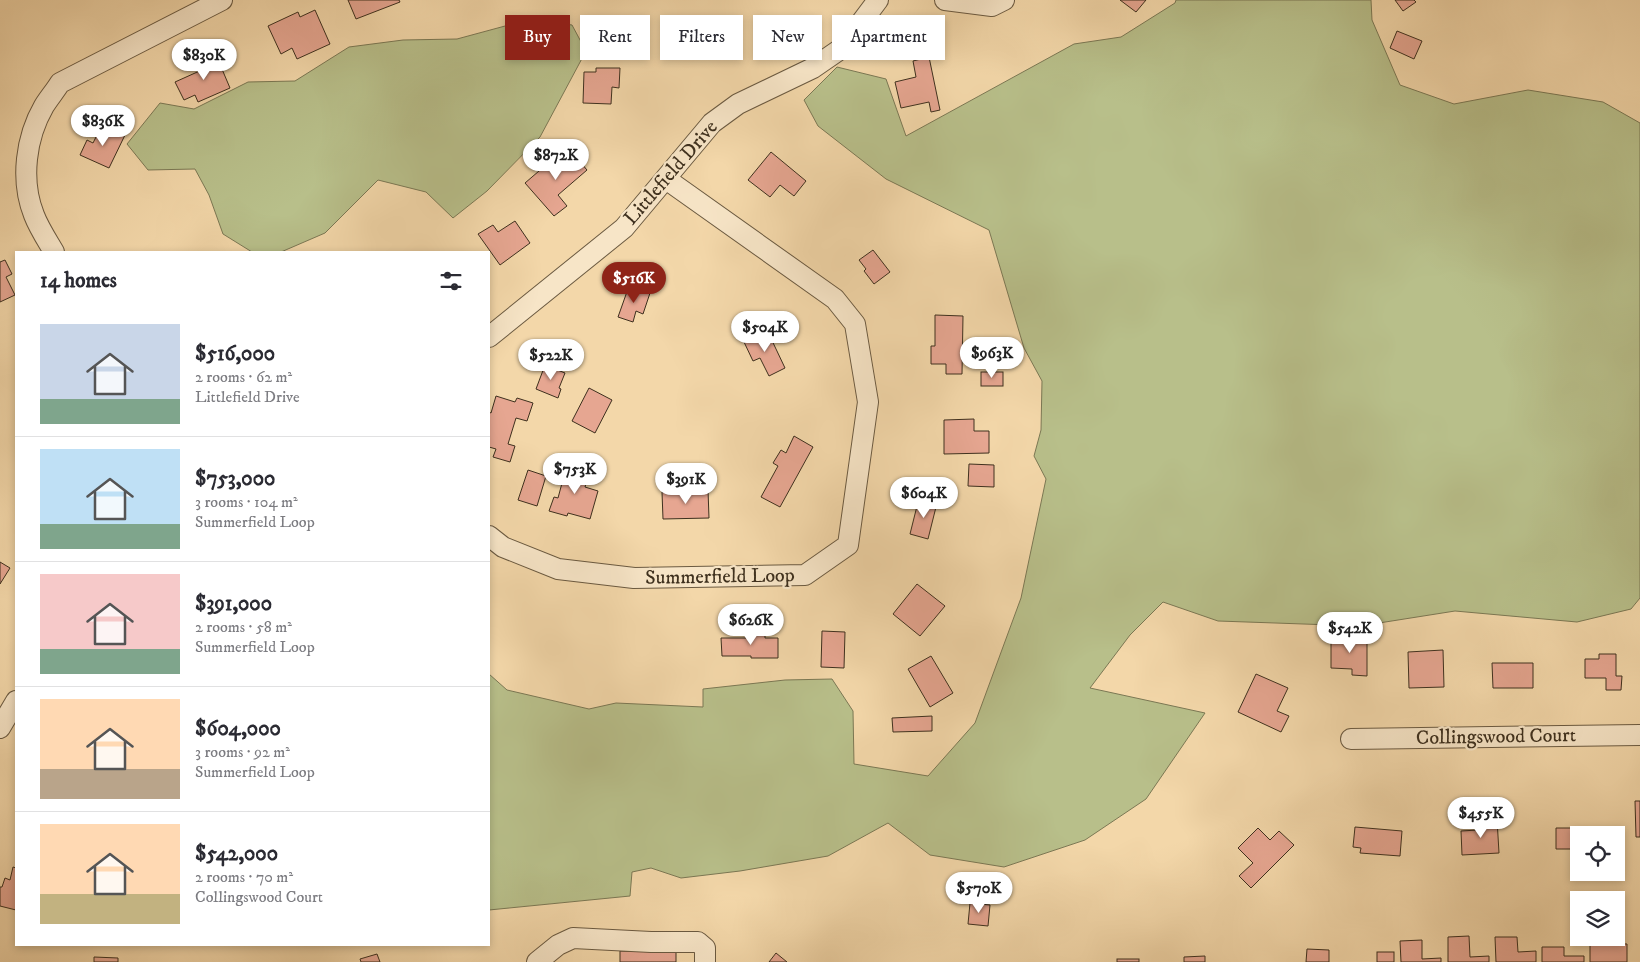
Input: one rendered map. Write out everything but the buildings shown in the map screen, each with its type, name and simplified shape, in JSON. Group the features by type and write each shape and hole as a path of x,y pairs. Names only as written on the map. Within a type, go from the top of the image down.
{"street":[{"path":"53,251 34,215 27,191 26,161 32,132 44,105 60,84 222,0"},
{"name":"Littlefield Drive","path":"490,336 624,228 711,124 738,104 814,68 842,48 878,0"},
{"path":"946,0 992,6 1004,0"},
{"name":"Summerfield Loop","path":"490,537 502,547 558,569 634,578 805,575 848,545 868,402 855,324 835,299 666,179"},
{"path":"0,728 15,703"},
{"name":"Collingswood Court","path":"1352,739 1640,735"},
{"path":"537,962 558,944 573,938 651,942 698,942 705,948 706,962"}],"green space":[{"path":"1176,0 1371,0 1372,20 1400,85 1454,104 1528,90 1603,102 1640,123 1640,598 1631,609 1577,622 1455,611 1360,626 1218,621 1163,602 1130,635 1090,688 1205,713 1146,799 1085,840 1004,867 930,855 888,823 828,856 740,871 681,878 651,868 632,872 630,896 490,910 490,675 507,690 589,709 616,703 703,707 703,689 785,680 832,679 853,711 854,764 928,776 975,723 1021,598 1046,479 1034,456 1041,430 1042,381 1024,348 989,230 886,179 818,126 804,100 837,67 886,79 906,136 1074,44 1121,37 1175,3"},
{"path":"570,25 572,25 580,40 581,60 540,137 487,191 453,218 426,192 378,180 325,233 283,251 250,251 223,234 209,195 195,169 148,170 127,144 160,103 194,109 248,82 295,81 349,47 403,40 457,39 505,26 505,60 570,60"}]}
